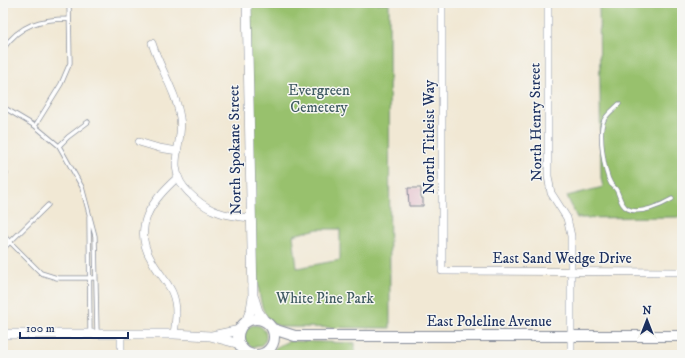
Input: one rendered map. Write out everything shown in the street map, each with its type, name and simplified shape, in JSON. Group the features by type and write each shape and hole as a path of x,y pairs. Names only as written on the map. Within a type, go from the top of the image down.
{"main road":[{"path":"255,319 265,321 270,324 273,329 274,342 258,353 243,349 238,339 243,326 255,319"},
{"name":"East Poleline Avenue","path":"273,329 295,336"},
{"name":"East Poleline Avenue","path":"258,353 287,338 295,336 682,336"}],"street":[{"name":"North Spokane Street","path":"243,326 251,309 253,297 247,3"},
{"name":"North Titleist Way","path":"442,3 442,271"},
{"name":"North Henry Street","path":"548,3 548,176 551,193 566,218 571,236 571,355"},
{"path":"152,43 174,94 180,117 181,129 176,164 178,177 183,186 192,196 213,210 229,215 251,218"},
{"path":"139,142 159,148 178,151"},
{"path":"174,334 176,314 174,297 170,288 146,251 143,232 148,213 159,197 178,177"},
{"name":"East Sand Wedge Drive","path":"442,271 682,272"},
{"name":"North Spokane Street","path":"253,297 258,311 265,321"},
{"path":"210,336 243,326"},
{"path":"3,334 174,334 210,336 240,344"},
{"path":"121,334 121,355"}],"lane":[{"path":"35,126 61,84 70,63 69,3"},
{"path":"3,48 9,40 24,28 34,23 51,19 69,19"},
{"path":"619,104 608,114 602,124 603,157 611,183 618,191 624,207 631,210 647,209 672,199"},
{"path":"3,107 35,126 59,146 82,188 95,236 96,278 93,334"},
{"path":"59,146 88,122"},
{"path":"3,180 6,174"},
{"path":"3,249 48,205"},
{"path":"89,213 89,278 93,334"},
{"path":"3,235 41,273 49,277 96,278"}],"green space":[{"name":"Evergreen Cemetery","path":"247,3 389,3 390,328 283,327 275,324 269,320 265,314 260,299 257,275 253,275","holes":["318,229 340,229 340,260 297,268 293,235"]},
{"path":"599,3 682,3 682,217 577,218 567,196 603,187 601,178"},
{"path":"255,325 259,326 265,332 265,340 259,346 255,347 251,346 245,340 244,336 245,332 251,326"},
{"name":"White Pine Park","path":"289,341 355,343 355,355 267,355 278,346"}],"building":[{"path":"408,188 421,188 423,206 409,206"}]}
